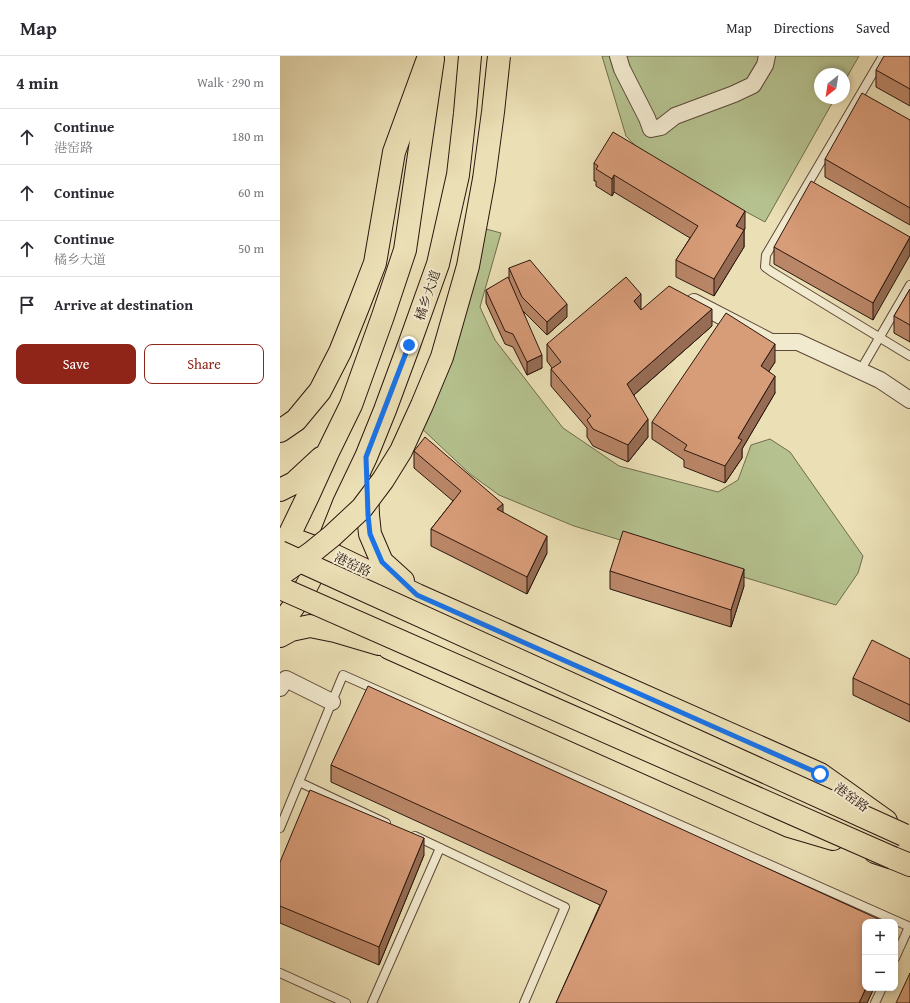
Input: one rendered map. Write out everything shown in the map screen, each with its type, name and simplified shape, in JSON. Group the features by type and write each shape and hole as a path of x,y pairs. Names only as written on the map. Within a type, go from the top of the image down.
{"main road":[{"path":"280,431 296,420 320,391 340,352 375,262 394,152 428,56"},
{"path":"434,56 405,250 351,406 282,547 907,836"},
{"name":"橘乡大道","path":"280,625 287,603 306,587 325,551 344,503 366,457 438,264 458,175 470,56"},
{"path":"280,574 332,536 362,508 383,480 401,451 422,405 442,357 468,266 484,179 499,56"},
{"path":"280,490 294,483 328,452"},
{"path":"366,457 370,534 382,562 417,595"},
{"name":"港窑路","path":"282,547 325,551 417,595 820,774 907,836"},
{"path":"280,588 902,862"},
{"path":"287,603 790,826 902,862"},
{"path":"280,636 291,630 310,626 335,631 379,644"}],"street":[{"path":"618,56 622,69 651,129 661,127 675,116 753,86 765,64 766,56"},
{"path":"687,298 771,342 798,342 880,380 910,400"},
{"path":"280,688 286,679 332,702"}],"lane":[{"path":"883,56 863,97 812,183 766,255 765,267 910,356"},
{"path":"860,371 910,285"},
{"path":"280,828 343,675 910,927 896,955"},
{"path":"299,782 391,825"},
{"path":"405,832 566,907 524,1003"},
{"path":"372,1003 440,848"},
{"path":"280,973 346,1003"},
{"path":"875,1003 881,991"}],"green space":[{"path":"602,56 859,56 850,72 850,68 814,68 814,104 832,104 765,222 649,160 626,136"},
{"path":"482,228 501,233 480,307 495,340 563,428 619,466 718,492 738,480 751,445 770,439 790,452 863,556 858,573 836,605 574,526 499,495 470,474 418,425"}],"building":[{"path":"884,56 910,56 910,89 876,70"},
{"path":"862,93 910,120 910,208 825,159"},
{"path":"613,132 745,211 736,226 744,230 714,279 676,260 698,226 614,175 612,179 596,169 598,166 594,163"},
{"path":"811,181 910,237 873,303 774,247"},
{"path":"530,260 567,304 547,322 522,297 509,268"},
{"path":"508,277 542,355 527,362 513,334 505,331 486,290"},
{"path":"626,277 641,294 634,301 641,310 669,286 712,309 627,384 648,419 628,445 593,429 587,420 591,416 551,369 561,362 547,344"},
{"path":"910,289 910,325 894,316"},
{"path":"726,313 775,344 761,366 775,376 738,438 742,440 725,466 684,450 687,445 652,422"},
{"path":"425,437 503,504 497,509 547,536 527,577 431,529 461,491 414,451"},
{"path":"623,531 744,569 731,610 610,571"},
{"path":"872,640 910,659 910,705 853,678"},
{"path":"368,686 878,919 862,919 862,991 865,991 859,1003 556,1003 607,891 331,765"},
{"path":"310,790 424,838 379,947 280,906 280,862"},
{"path":"910,973 910,1003 896,1003"}],"route":[{"path":"409,345 366,457 370,534 382,562 417,595 820,774"}]}
